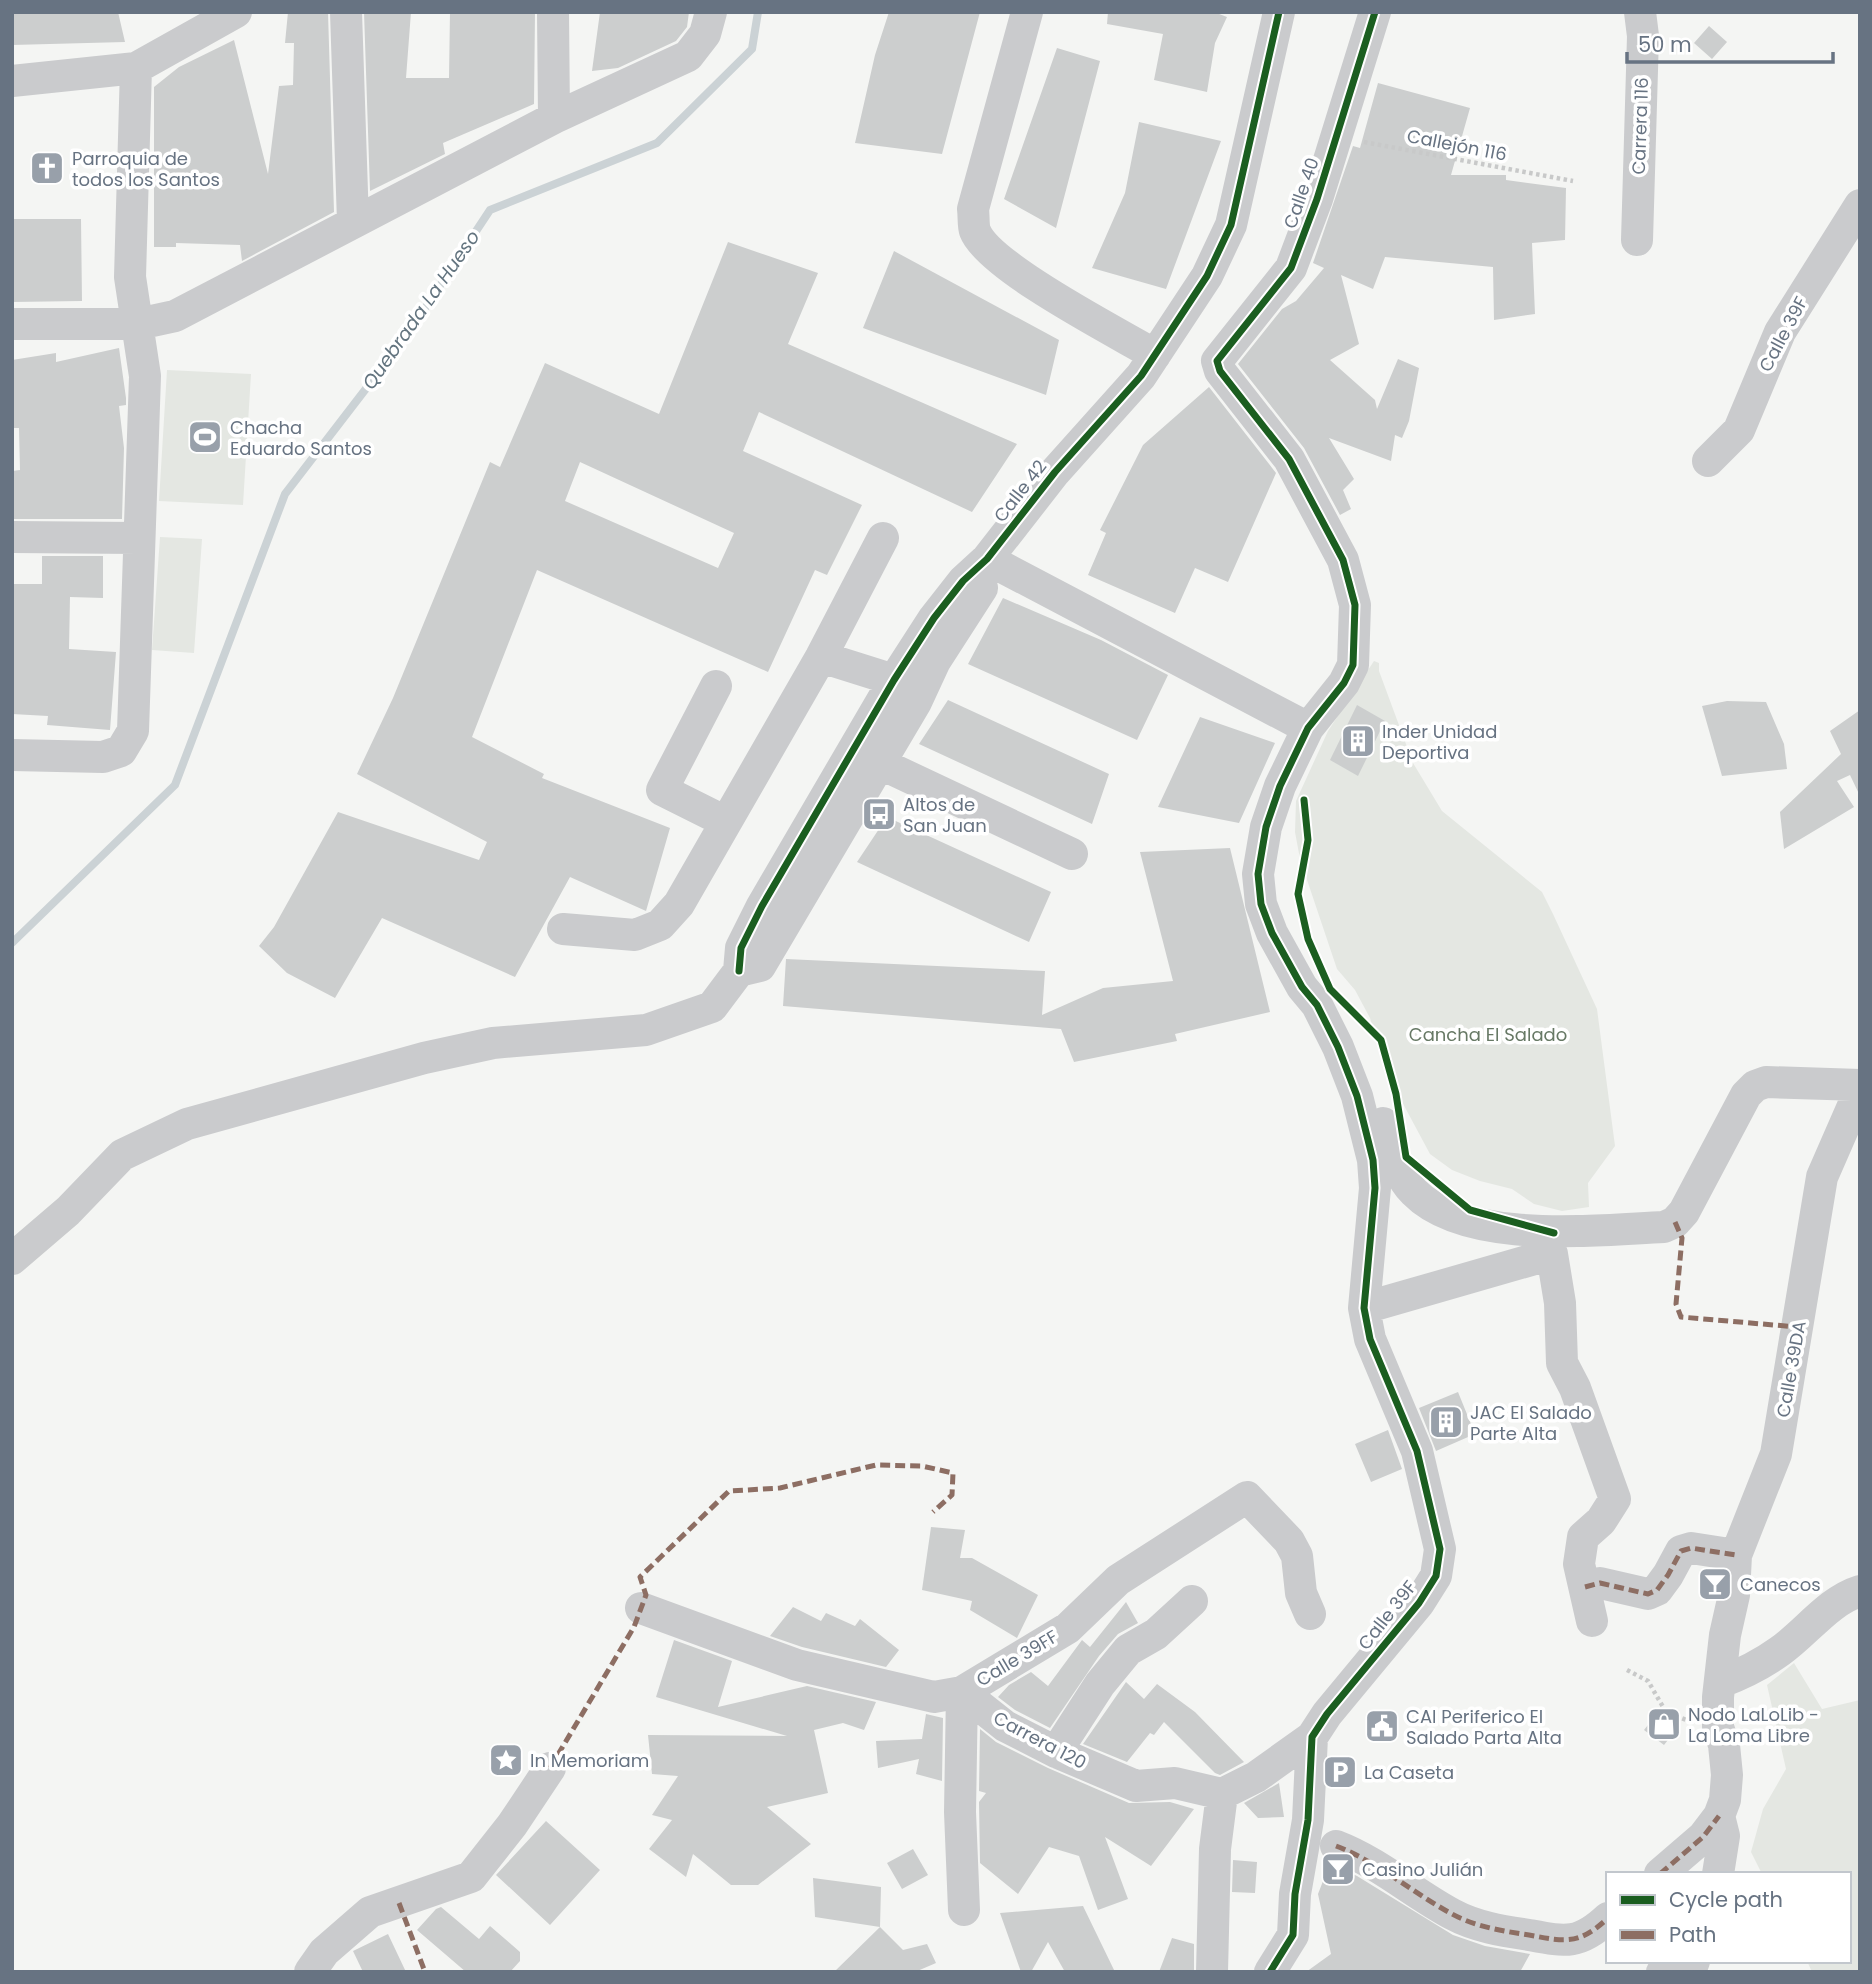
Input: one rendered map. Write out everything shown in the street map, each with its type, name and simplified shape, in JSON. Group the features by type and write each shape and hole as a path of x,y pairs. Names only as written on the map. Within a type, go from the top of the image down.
{"street":[{"path":"12,81 136,68 236,12"},
{"path":"346,12 353,222"},
{"path":"553,12 554,118"},
{"path":"12,324 138,324 175,316 554,118 688,56 705,34 711,12"},
{"path":"1027,12 974,209 975,231 987,247 1012,270 1155,355"},
{"name":"Calle 42","path":"866,757 894,680 934,618 963,581 987,559 1055,472 1141,376 1193,299 1231,225 1279,12"},
{"name":"Calle 40","path":"1308,728 1344,683 1353,665 1355,605 1343,560 1289,459 1220,371 1217,361 1291,268 1317,200 1375,12"},
{"name":"Carrera 116","path":"1637,240 1643,36 1640,12"},
{"path":"12,755 103,757 121,751 133,731 145,376 130,277 136,68"},
{"name":"Calle 39F","path":"1708,461 1739,430 1780,332 1860,205"},
{"path":"12,537 138,538"},
{"path":"563,929 635,935 660,925 679,904 821,657 883,538"},
{"path":"987,559 1308,728 1266,827 1258,874 1261,904 1272,933 1302,987 1353,1039 1360,1051 1396,1164 1412,1191 1435,1209 1464,1221 1554,1233 1664,1227 1675,1222 1684,1212 1746,1095 1755,1086 1766,1082 1860,1088"},
{"name":"Calle 42","path":"12,1259 68,1211 122,1155 187,1124 424,1058 493,1043 646,1030 712,1007 739,971 741,948 762,906 981,593 987,559"},
{"path":"821,657 894,680"},
{"path":"716,686 662,790 726,822"},
{"path":"866,757 1072,854"},
{"name":"Calle 39F","path":"1312,1737 1327,1714 1419,1603 1436,1576 1440,1549 1417,1451 1370,1339 1364,1308 1375,1188 1373,1160 1357,1096 1338,1046 1317,1005"},
{"name":"Calle 39DA","path":"1719,1816 1725,1800 1727,1775 1724,1745 1718,1727 1725,1635 1734,1595 1736,1555 1776,1454 1822,1177 1860,1088"},
{"path":"1364,1308 1552,1254 1560,1303 1562,1363 1574,1388 1615,1499 1601,1521 1583,1537 1579,1564 1592,1621"},
{"name":"Calle 39FF","path":"964,1910 960,1812 962,1692 1068,1628 1118,1580 1247,1497 1289,1541 1297,1556 1301,1593 1310,1614"},
{"path":"1585,1587 1600,1583 1648,1594 1657,1590 1681,1551 1691,1548 1736,1555"},
{"path":"1721,1682 1744,1673 1781,1651 1808,1625 1840,1601 1860,1591"},
{"path":"1056,1752 1100,1684 1128,1650 1156,1634 1192,1601"},
{"path":"641,1608 797,1665 934,1697 962,1692"},
{"name":"Carrera 120","path":"962,1692 1005,1726 1056,1752 1136,1786 1175,1783 1222,1794"},
{"path":"1212,1972 1215,1856 1222,1794 1256,1777 1312,1737"},
{"path":"1270,1972 1293,1935 1295,1894 1308,1820 1312,1737"},
{"path":"310,1972 324,1952 370,1912 471,1877 512,1825 550,1768"},
{"path":"1662,1872 1703,1837 1719,1816"},
{"path":"1718,1872 1724,1836 1719,1816"},
{"path":"1336,1846 1365,1859 1451,1913 1494,1931 1569,1941 1594,1932 1606,1920"}],"path":[{"path":"1627,1670 1648,1681 1666,1712 1696,1724 1718,1727"}],"green space":[{"name":"Chacha Eduardo Santos","path":"167,370 251,374 243,505 159,501"},
{"path":"160,537 202,539 194,653 152,650"},
{"name":"Cancha El Salado","path":"1374,661 1379,663 1379,671 1413,763 1442,811 1542,892 1597,1009 1615,1146 1588,1183 1589,1207 1562,1211 1534,1204 1512,1189 1452,1170 1430,1154 1386,1072 1370,1018 1355,990 1337,969 1300,859 1295,832 1296,801 1328,731"},
{"path":"1794,1663 1822,1709 1860,1700 1860,1972 1812,1972 1808,1963 1851,1963 1851,1872 1761,1872 1751,1852 1763,1809 1786,1769 1767,1685"}],"building":[{"path":"12,12 118,12 125,42 12,45"},
{"path":"288,12 328,12 334,212 242,261 240,245 176,243 176,247 154,247 154,87 179,67 234,40 268,174 279,86 293,85 294,43 285,43"},
{"path":"364,12 411,12 406,78 449,78 450,12 535,12 534,104 443,143 445,154 370,191"},
{"path":"600,12 689,12 687,27 676,41 618,68 592,71"},
{"path":"889,12 980,12 942,154 855,143 875,55"},
{"path":"1108,12 1214,12 1227,17 1215,43 1207,92 1154,80 1163,34 1107,24"},
{"path":"1709,26 1727,42 1712,59 1694,43"},
{"path":"1057,48 1100,61 1056,228 1004,199"},
{"path":"1378,83 1470,108 1451,175 1506,175 1506,180 1566,188 1565,240 1532,243 1535,314 1494,320 1493,267 1385,257 1373,289 1341,275 1359,344 1330,360 1375,400 1377,409 1398,359 1419,368 1409,421 1402,438 1395,435 1391,461 1329,438 1354,479 1343,490 1351,509 1340,515 1304,448 1238,364 1282,309 1296,301 1324,268 1313,263 1353,146 1360,148"},
{"path":"1139,122 1221,141 1166,289 1092,268 1125,193"},
{"path":"12,219 81,219 82,301 12,302"},
{"path":"728,242 818,273 788,344 1017,444 972,512 759,412 743,451 862,505 827,575 815,570 768,672 537,570 472,737 544,774 542,778 670,828 646,911 570,877 515,977 382,918 335,998 287,973 259,946 274,927 338,812 479,860 487,842 357,774 393,698 490,462 500,467 545,363 659,414","holes":["580,462 734,533 718,568 565,501"]},
{"path":"894,251 1059,340 1046,395 863,328"},
{"path":"119,348 126,398 126,405 119,406 124,448 122,519 12,519 12,471 20,470 19,428 12,428 12,360 56,353 56,362"},
{"path":"1209,387 1276,473 1228,582 1195,568 1175,613 1088,575 1106,533 1100,530 1143,445"},
{"path":"42,556 103,556 103,598 70,597 69,649 116,652 110,730 47,725 48,716 12,714 12,584 42,584"},
{"path":"1003,598 1101,640 1168,675 1137,740 968,664"},
{"path":"948,700 1109,774 1092,824 919,744"},
{"path":"1727,701 1766,702 1784,744 1787,769 1722,776 1702,706"},
{"name":"Inder Unidad Deportiva","path":"1357,705 1385,721 1358,776 1330,760"},
{"path":"1860,710 1860,796 1850,775 1837,781 1854,807 1784,849 1780,812 1841,754 1830,731"},
{"path":"1200,717 1275,743 1239,823 1158,807"},
{"path":"887,817 1051,892 1029,942 857,862"},
{"path":"1230,848 1270,1012 1175,1034 1177,1041 1074,1062 1061,1029 783,1006 786,959 1045,971 1042,1015 1103,988 1173,981 1140,852"},
{"name":"JAC El Salado Parte Alta","path":"1458,1392 1475,1434 1436,1451 1419,1408"},
{"path":"1388,1430 1402,1469 1371,1482 1355,1444"},
{"path":"931,1527 965,1530 960,1558 972,1558 1038,1595 1017,1638 970,1610 972,1601 922,1590"},
{"path":"1126,1602 1138,1623 1118,1634 1099,1656 1050,1728 1015,1710 998,1697 1009,1685 1031,1672 1048,1686 1082,1640 1090,1647"},
{"path":"793,1607 821,1621 826,1613 855,1626 860,1619 899,1650 886,1667 802,1647 770,1636"},
{"path":"674,1640 732,1661 718,1707 807,1686 876,1702 864,1730 843,1723 814,1730 828,1793 767,1807 811,1844 758,1885 731,1885 693,1854 686,1877 649,1849 672,1820 652,1815 678,1776 652,1774 648,1735 787,1736 656,1697"},
{"path":"1126,1682 1144,1699 1157,1684 1195,1712 1244,1762 1220,1775 1215,1773 1164,1722 1154,1735 1150,1733 1127,1762 1083,1744"},
{"path":"1659,1711 1679,1726 1664,1745 1644,1730"},
{"path":"926,1714 943,1718 942,1781 916,1774 919,1759 878,1768 876,1741 922,1739"},
{"path":"980,1729 996,1742 1048,1768 1129,1803 1170,1802 1194,1809 1151,1866 1105,1837 1128,1899 1098,1910 1079,1856 1049,1847 1018,1894 980,1863 979,1802 986,1793 979,1791"},
{"path":"1279,1783 1284,1817 1258,1818 1244,1803"},
{"path":"546,1821 600,1870 550,1925 496,1875"},
{"path":"913,1849 928,1875 902,1889 887,1863"},
{"path":"1233,1860 1257,1862 1255,1893 1232,1892"},
{"path":"1330,1863 1357,1876 1453,1935 1485,1946 1530,1954 1520,1972 1306,1972 1331,1954 1318,1894"},
{"path":"813,1878 881,1887 880,1927 815,1917"},
{"path":"1083,1906 1115,1972 1065,1972 1048,1942 1031,1972 1021,1972 1000,1913"},
{"path":"441,1907 479,1939 490,1926 520,1952 520,1961 510,1972 466,1972 417,1930"},
{"path":"880,1927 903,1950 927,1944 936,1963 915,1972 834,1972"},
{"path":"388,1934 406,1972 363,1972 353,1951"},
{"path":"1172,1938 1194,1944 1194,1972 1159,1972"}],"waterway":[{"name":"Quebrada La Hueso","path":"12,943 175,785 285,494 408,334 490,210 657,143 752,49 758,12"}],"marked path":[{"path":"1675,1222 1682,1238 1676,1304 1681,1317 1797,1327"},
{"path":"550,1768 634,1627 646,1595 640,1577 729,1491 780,1488 876,1465 922,1466 953,1473 952,1495 933,1512"},
{"path":"1585,1587 1600,1583 1648,1594 1657,1590 1681,1551 1691,1548 1736,1555"},
{"path":"1662,1872 1703,1837 1719,1816"},
{"path":"1336,1846 1366,1860 1452,1914 1490,1928 1563,1940 1589,1933 1606,1920"},
{"path":"399,1903 425,1972"}],"cycle path":[{"path":"739,971 741,948 762,906 894,680 934,618 963,581 987,559 1055,472 1141,376 1207,276 1231,225 1279,12"},
{"path":"1270,1972 1293,1935 1295,1894 1308,1820 1312,1737 1327,1714 1419,1603 1436,1576 1440,1549 1417,1451 1370,1339 1364,1308 1375,1188 1373,1160 1357,1096 1338,1047 1317,1005 1302,987 1272,933 1261,904 1258,874 1266,827 1280,786 1308,728 1344,683 1353,665 1355,605 1343,560 1289,459 1220,371 1217,361 1291,268 1317,199 1375,12"},
{"path":"1304,800 1308,840 1298,894 1308,939 1330,989 1381,1040 1396,1094 1406,1157 1470,1210 1554,1233"}],"place":[{"name":"Parroquia de todos los Santos","path":"47,168"},
{"name":"Chacha Eduardo Santos","path":"205,437"},
{"name":"Inder Unidad Deportiva","path":"1358,741"},
{"name":"Altos de San Juan","path":"879,814"},
{"name":"JAC El Salado Parte Alta","path":"1446,1422"},
{"name":"Canecos","path":"1715,1584"},
{"name":"Nodo LaLoLib - La Loma Libre","path":"1664,1724"},
{"name":"CAI Periferico El Salado Parta Alta","path":"1382,1726"},
{"name":"In Memoriam","path":"506,1760"},
{"name":"La Caseta","path":"1340,1772"},
{"name":"Casino Julián","path":"1338,1869"}]}
